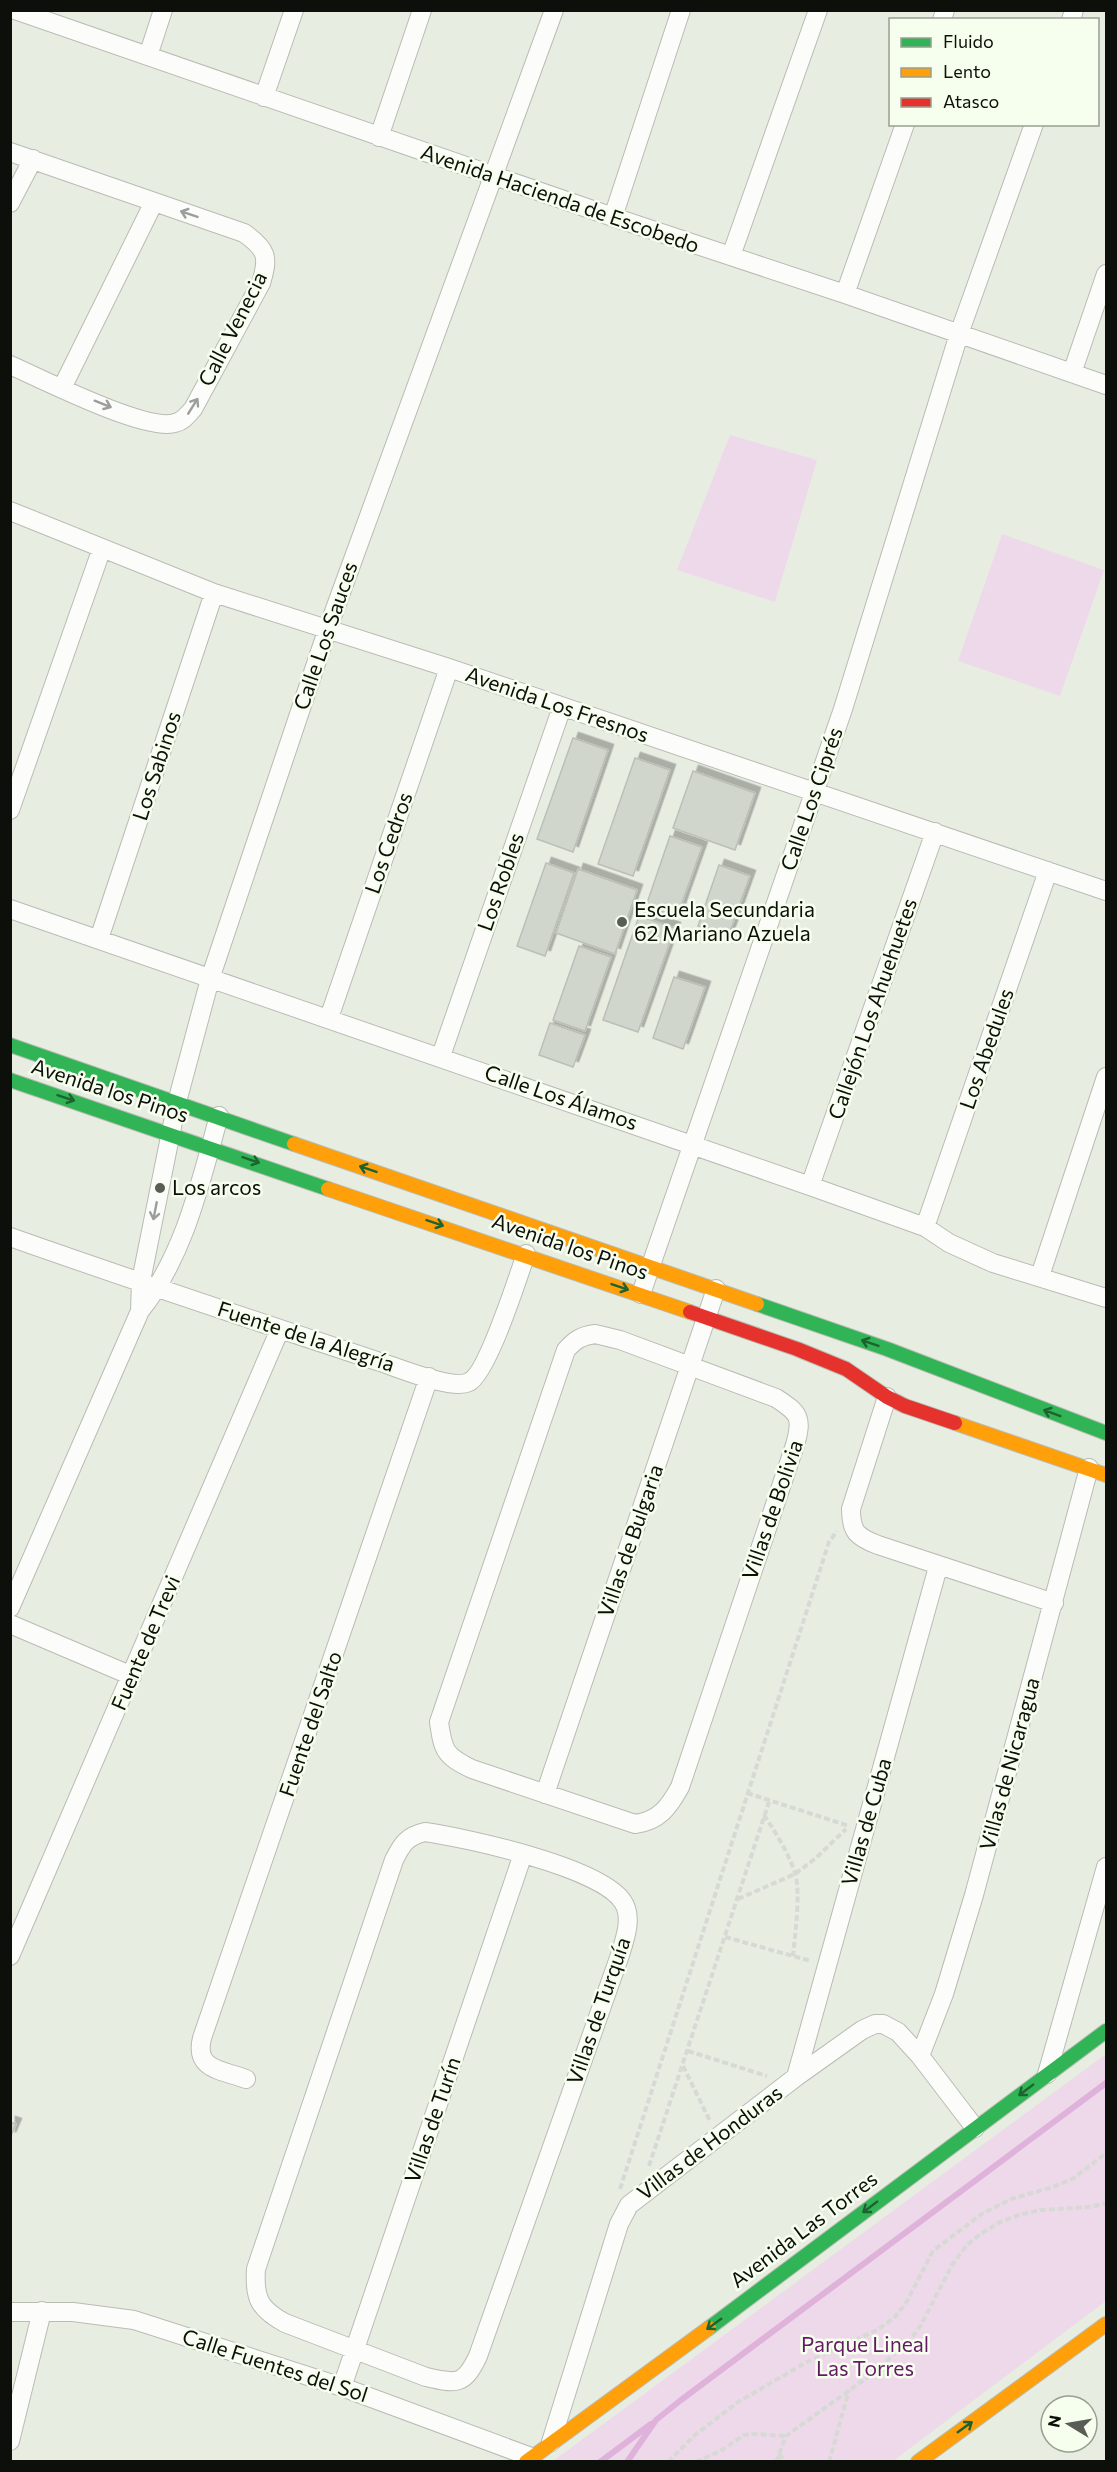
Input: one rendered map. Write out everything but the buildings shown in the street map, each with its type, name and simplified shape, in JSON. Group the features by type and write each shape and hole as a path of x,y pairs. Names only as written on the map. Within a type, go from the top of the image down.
{"street":[{"name":"Avenida Hacienda de Escobedo","path":"15,10 34,13 147,56 379,137 613,218 846,294 1107,385"},
{"path":"147,56 163,10"},
{"path":"264,97 294,10"},
{"path":"379,137 422,10"},
{"name":"Calle Los Sauces","path":"140,1311 141,1281 177,1102 210,979 328,628 554,10"},
{"path":"613,218 681,10"},
{"path":"731,256 818,10"},
{"path":"846,294 904,126"},
{"name":"Calle Los Ciprés","path":"641,1294 843,709 959,334 1033,126"},
{"name":"Calle Venecia","path":"10,152 244,233 259,243 265,254 266,266 261,283 197,401 185,419 174,424 143,421 10,365"},
{"path":"10,203 33,159"},
{"path":"62,388 154,202"},
{"path":"1071,372 1107,274"},
{"name":"Avenida Los Fresnos","path":"10,511 214,593 449,668 1107,891"},
{"path":"10,810 102,548"},
{"name":"Los Sabinos","path":"99,939 214,593"},
{"name":"Los Cedros","path":"330,1018 449,668"},
{"name":"Los Robles","path":"441,1056 562,707"},
{"name":"Callejón Los Ahuehuetes","path":"810,1186 935,832"},
{"name":"Los Abedules","path":"926,1227 1048,871"},
{"name":"Calle Los Álamos","path":"10,909 692,1144 926,1227 949,1243 993,1263 1107,1298"},
{"name":"Avenida los Pinos","path":"10,1045 920,1361 1101,1434"},
{"path":"1040,1276 1107,1077"},
{"name":"Avenida los Pinos","path":"10,1080 708,1317 846,1369 886,1397 904,1406 1090,1463 1107,1474"},
{"path":"10,1608 140,1311 159,1287 199,1192 219,1116"},
{"name":"Fuente de la Alegría","path":"11,1238 280,1329 429,1377 460,1384 470,1382 477,1376 488,1355 526,1254"},
{"name":"Villas de Bulgaria","path":"545,1794 716,1289"},
{"name":"Fuente de Trevi","path":"10,1956 280,1329"},
{"name":"Villas de Bolivia","path":"595,1334 620,1340 691,1366 776,1398 794,1410 799,1419 800,1430 680,1787 660,1816 648,1822 635,1824 472,1769 453,1760 442,1744 439,1722 566,1350 574,1340 584,1335 595,1334"},
{"name":"Fuente del Salto","path":"246,2079 202,2061 199,2054 202,2038 429,1377"},
{"path":"886,1397 851,1509 851,1524 856,1533 866,1540 938,1567 1054,1603"},
{"name":"Villas de Nicaragua","path":"920,2056 944,1994 974,1895 1090,1463"},
{"name":"Villas de Cuba","path":"792,2080 827,1966 856,1828 938,1567"},
{"path":"10,1624 132,1676"},
{"name":"Villas de Turquía","path":"425,1832 523,1854 596,1880 623,1902 628,1917 620,1955 470,2373 461,2381 426,2377 355,2351 285,2323 269,2314 259,2302 255,2288 256,2269 402,1844 411,1835 425,1832"},
{"name":"Villas de Turín","path":"342,2387 523,1854"},
{"path":"1047,2074 1107,1867"},
{"name":"Villas de Honduras","path":"551,2442 623,2215 639,2196 792,2080 862,2030 875,2024 890,2026 920,2056 975,2128"},
{"name":"Avenida Las Torres","path":"528,2459 718,2321 1107,2031"},
{"path":"10,2441 42,2311"},
{"name":"Calle Fuentes del Sol","path":"10,2312 102,2314 134,2320 342,2387 528,2459"},
{"path":"918,2462 1107,2324"}],"path":[{"path":"623,2215 618,2208 618,2193 829,1542 838,1529 851,1524"},
{"path":"747,1793 769,1802 856,1828"},
{"path":"639,2196 769,1802"},
{"path":"765,1815 781,1841 795,1874 796,1913 793,1956"},
{"path":"737,1900 795,1874 856,1828"},
{"path":"725,1937 827,1966"},
{"path":"688,2050 792,2080"},
{"path":"683,2065 718,2136"},
{"path":"668,2462 695,2435 738,2402 807,2362 877,2331 894,2318 906,2303 933,2251 983,2213 1011,2199 1053,2187 1074,2178 1107,2153"},
{"path":"776,2462 786,2436 885,2363 911,2339 921,2325 952,2265 966,2246 979,2235 1000,2222 1019,2215 1063,2207 1107,2203"},
{"path":"829,2462 849,2390"},
{"path":"696,2462 722,2450 744,2435 786,2436"},
{"path":"779,2454 785,2462"}],"green space":[{"path":"730,435 817,460 775,602 677,570"},
{"path":"1002,534 1104,570 1060,696 958,661"},
{"name":"Parque Lineal Las Torres","path":"1106,2054 1106,2301 893,2461 553,2461"}],"waterway":[{"path":"627,2462 656,2420 681,2400 1106,2083"},
{"path":"600,2462 651,2424"}],"traffic: fast":[{"path":"10,1045 294,1144"},
{"path":"10,1080 328,1189"},
{"path":"757,1304 887,1349 1106,1433"},
{"path":"709,2328 1106,2031"}],"traffic: slow":[{"path":"294,1144 757,1304"},
{"path":"328,1189 690,1312"},
{"path":"955,1423 1106,1475"},
{"path":"918,2462 1106,2324"},
{"path":"526,2462 709,2328"}],"traffic: jam":[{"path":"690,1312 797,1349 846,1369 887,1397 905,1406 955,1423"}],"place":[{"name":"Escuela Secundaria 62 Mariano Azuela","path":"622,922"},
{"name":"Los arcos","path":"160,1188"}]}
